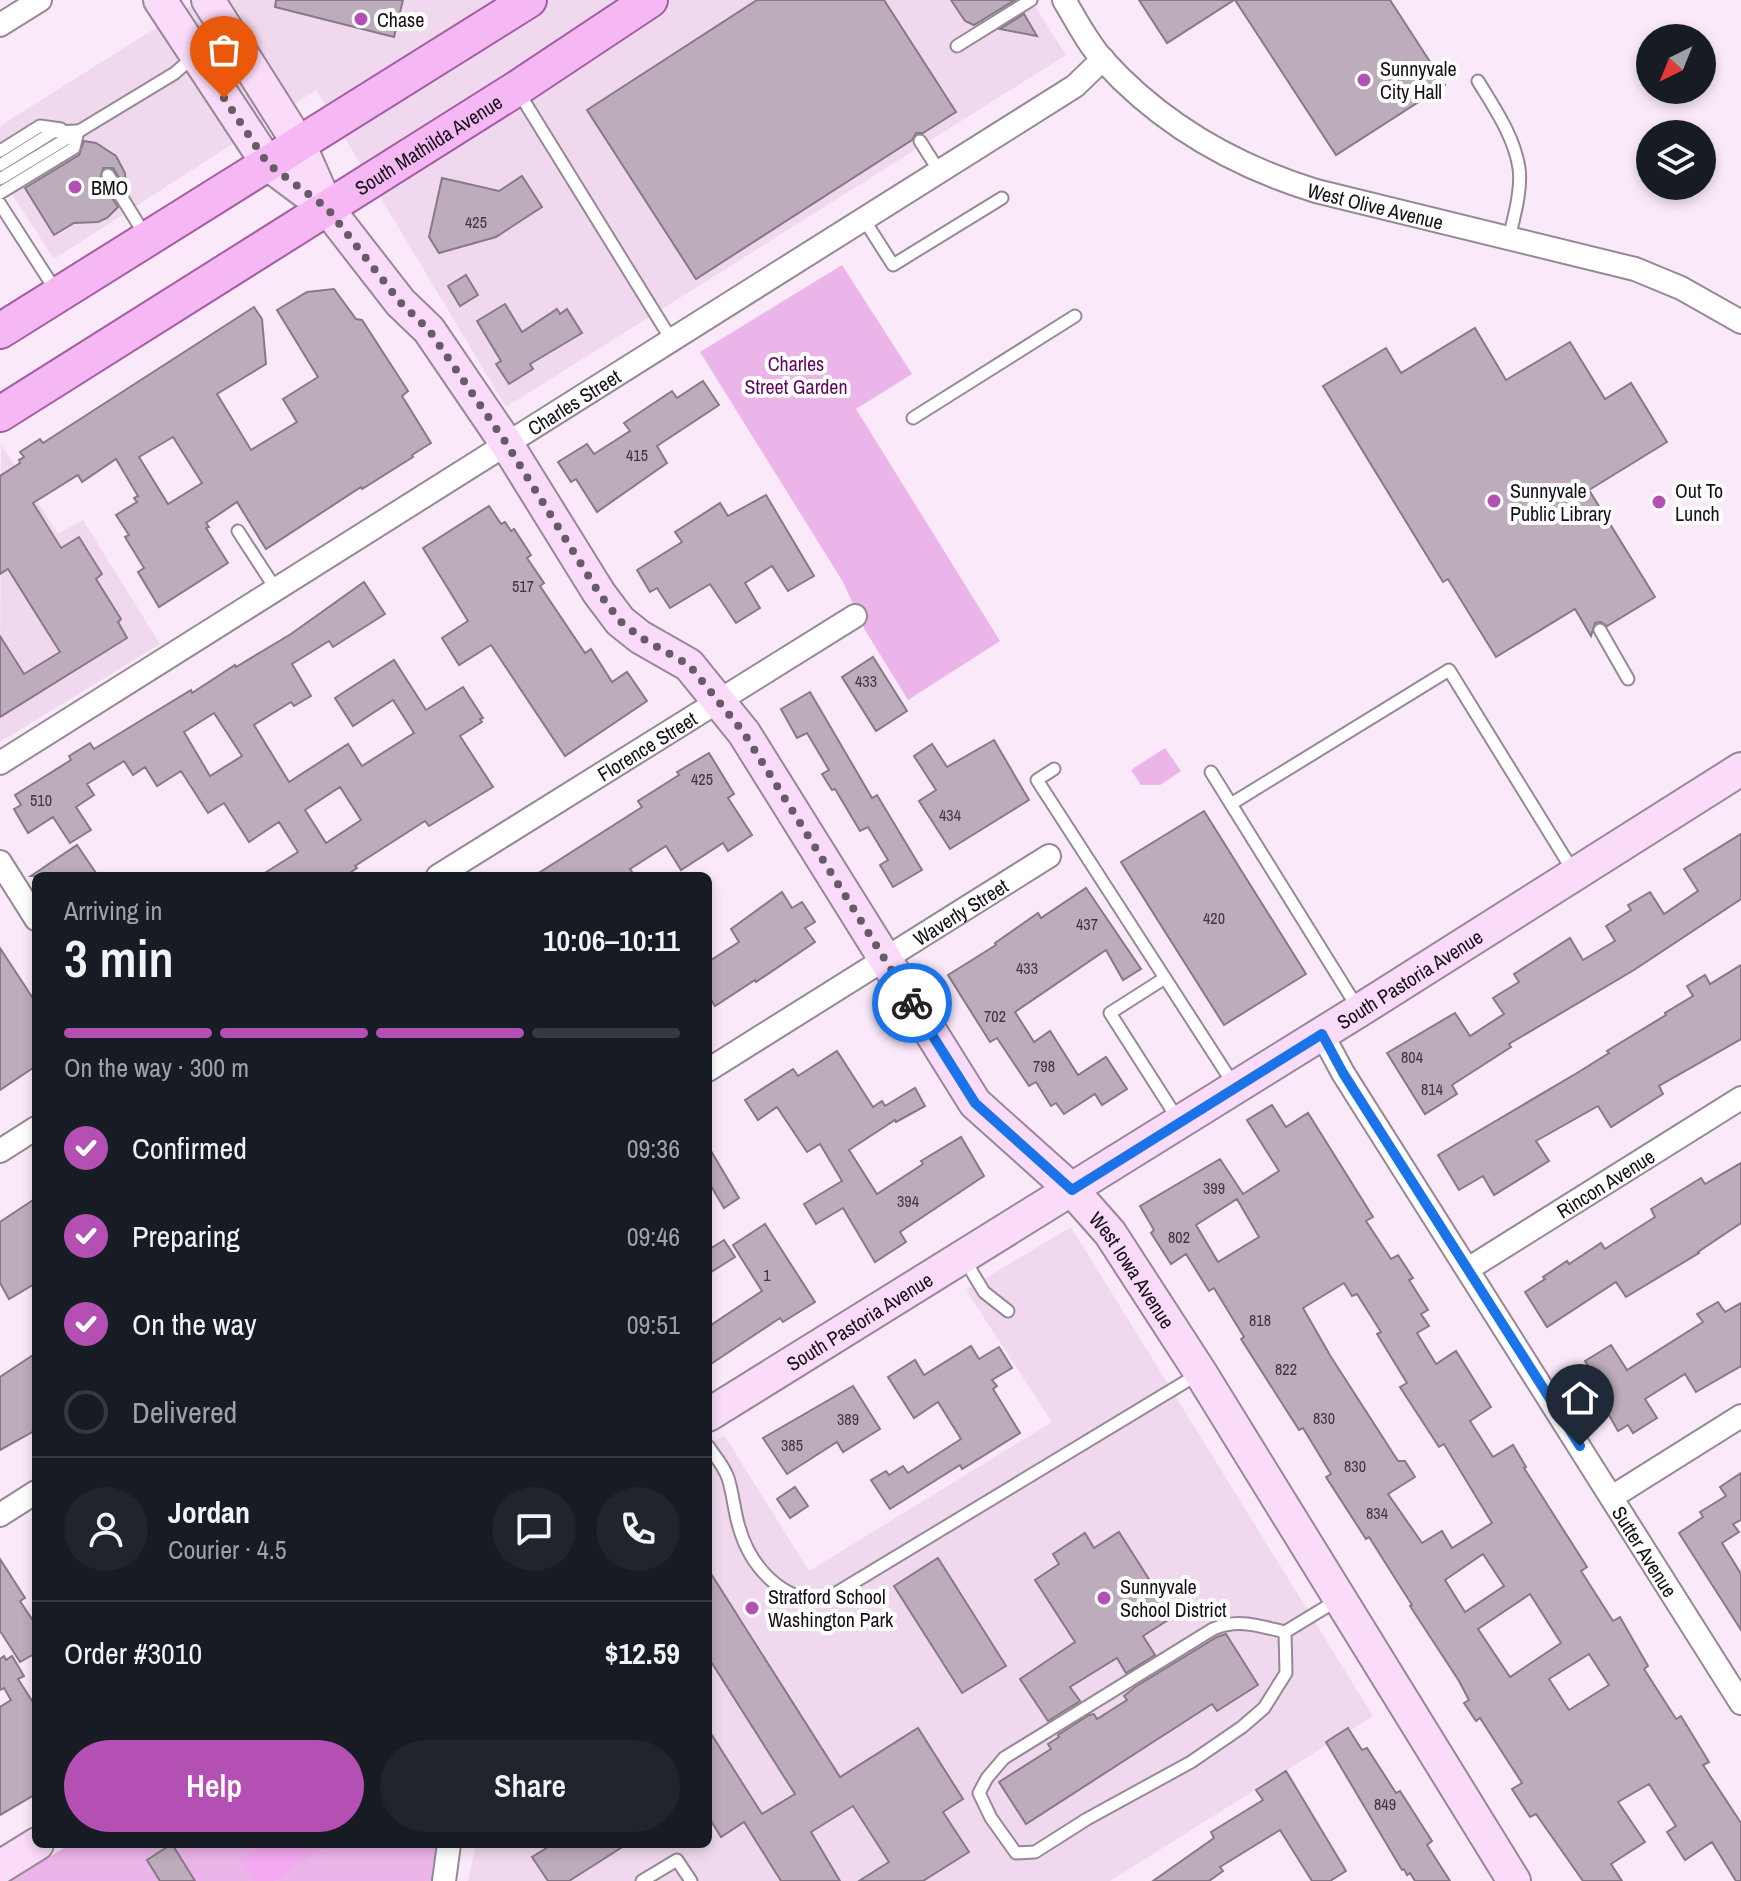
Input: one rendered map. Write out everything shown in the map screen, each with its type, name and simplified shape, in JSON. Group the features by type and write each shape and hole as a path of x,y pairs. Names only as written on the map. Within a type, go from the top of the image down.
{"main road":[{"path":"0,331 529,0"},
{"name":"South Mathilda Avenue","path":"0,414 516,89 650,0"}],"street":[{"path":"0,25 40,0"},
{"name":"West Iowa Avenue","path":"160,0 268,164 327,208"},
{"name":"West Iowa Avenue","path":"208,0 299,144 327,208 400,302 429,330 506,443 599,593 620,621 640,637 689,665 718,700 744,733 975,1103 1072,1190 1110,1233 1200,1372 1514,1881"},
{"name":"West Olive Avenue","path":"1064,0 1103,59 1142,98 1181,128 1229,158 1273,178 1316,191 1635,269 1681,288 1741,322"},
{"name":"Charles Street","path":"0,763 1075,86 1103,59"},
{"name":"Florence Street","path":"444,872 855,616"},
{"name":"South Pastoria Avenue","path":"712,1413 1322,1034 1741,769"},
{"name":"Waverly Street","path":"712,1067 1049,856"},
{"path":"0,862 32,913"},
{"name":"Sutter Avenue","path":"1322,1034 1343,1073 1741,1703"},
{"name":"Rincon Avenue","path":"1468,1269 1741,1098"},
{"path":"0,1151 32,1131"},
{"path":"1612,1497 1741,1416"},
{"path":"0,1515 32,1495"},
{"path":"0,1867 32,1847"},
{"path":"444,1881 448,1848"}],"lane":[{"path":"957,46 1031,0"},
{"path":"0,179 175,73 196,54"},
{"path":"1478,81 1506,128 1520,170 1509,238"},
{"path":"516,89 671,339"},
{"path":"0,151 40,126 78,131"},
{"path":"0,165 53,132 78,131"},
{"path":"0,193 74,148 78,131"},
{"path":"920,141 939,171"},
{"path":"108,175 148,239"},
{"path":"863,218 893,265 1002,198"},
{"path":"0,204 58,295"},
{"path":"913,418 1075,316"},
{"path":"238,531 275,588"},
{"path":"1600,630 1628,679"},
{"path":"1231,804 1449,670 1575,875"},
{"path":"1054,769 1037,780 1235,1087"},
{"path":"1211,772 1360,1010"},
{"path":"1165,978 1110,1013 1180,1122"},
{"path":"963,1257 984,1292 1008,1311"},
{"path":"712,1452 727,1475 740,1531 754,1560 774,1584 796,1597 812,1601 828,1598 1200,1372"},
{"path":"1285,1632 1286,1673 1264,1708 1242,1727 1191,1762 1087,1819 1035,1852 1016,1853 991,1818 979,1793 1004,1758 1213,1629 1228,1623 1243,1622 1285,1632 1340,1598"},
{"path":"642,1881 677,1860 691,1881"}],"shaded area":[{"path":"200,0 1031,0 1066,55 506,407 316,90 54,259 0,176 0,126"},
{"path":"1,444 58,534 83,520 160,644 0,742"},
{"path":"1071,1227 1373,1716 1110,1881 468,1881 475,1848 712,1848 712,1442 724,1435 809,1571 1052,1422 966,1290"},
{"path":"257,1848 323,1848 274,1881 253,1881 239,1859"}],"green space":[{"name":"Charles Street Garden","path":"842,265 912,374 856,409 1000,641 908,700 865,630 843,582 700,352"},
{"path":"1165,748 1181,771 1160,785 1141,785 1131,770"},
{"path":"64,1848 438,1848 432,1881 11,1881"}],"building":[{"name":"Chase","path":"276,0 403,0 394,37 275,7"},
{"path":"757,0 884,0 956,112 923,133 916,133 912,140 696,279 587,110"},
{"path":"951,0 1015,0 974,25 965,21"},
{"path":"1139,0 1234,0 1167,43"},
{"name":"Sunnyvale City Hall","path":"1235,0 1390,0 1445,85 1336,155"},
{"path":"1024,14 1037,36 1000,29"},
{"name":"BMO","path":"84,141 96,143 116,156 125,173 126,188 113,168 103,168 100,179 118,207 98,222 74,223 54,235 25,188 79,155"},
{"path":"522,176 542,207 496,237 439,253 429,237 442,178 499,191"},
{"path":"466,275 478,295 460,306 448,286"},
{"path":"334,289 356,319 362,320 408,391 402,396 431,443 266,549 237,502 206,523 209,527 206,528 228,563 159,607 138,572 144,568 116,515 137,502 134,498 138,496 116,459 82,482 78,475 33,503 61,548 79,537 102,574 96,579 121,619 118,622 127,638 0,717 0,636 24,674 60,652 8,569 0,574 0,476 20,463 19,460 24,457 20,452 40,439 43,443 254,307 262,319 266,364 217,394 251,450 297,422 283,399 318,377 277,310 307,292","holes":["173,437 202,483 168,504 139,457"]},
{"path":"505,304 522,332 557,309 560,314 567,309 582,333 530,364 533,369 509,384 496,364 501,361 477,321"},
{"name":"Sunnyvale Public Library","path":"1475,328 1506,380 1570,342 1605,399 1631,383 1667,442 1589,490 1655,597 1607,626 1601,622 1595,623 1591,636 1575,609 1496,657 1448,579 1443,582 1323,386 1386,348 1401,373"},
{"path":"703,381 719,405 657,446 667,463 597,512 576,479 571,482 558,462 587,444 594,454 630,431 624,423 672,391 677,398"},
{"path":"766,495 814,576 788,591 772,566 745,583 760,608 736,623 710,584 670,608 657,588 650,592 637,570 682,542 675,532 720,503 728,516"},
{"path":"489,506 501,524 505,522 511,531 514,529 531,555 527,558 544,583 540,586 585,653 591,649 612,682 627,672 647,701 565,756 491,645 459,665 442,638 468,621 423,548"},
{"path":"364,582 385,614 333,647 329,641 292,664 311,696 294,706 291,702 254,725 289,782 348,744 362,766 414,733 393,700 353,726 335,698 394,660 426,710 463,687 483,718 480,719 482,722 460,736 493,787 429,826 425,821 355,866 357,868 351,872 266,872 298,852 279,822 249,842 224,803 208,813 181,771 157,786 145,767 133,775 124,761 87,784 94,795 76,807 91,830 70,843 53,817 28,833 14,809 21,805 15,795 71,760 69,756 90,743 94,749 191,690 192,693 291,634","holes":["214,713 242,756 210,776 184,732","340,787 361,820 326,843 305,810"]},
{"path":"873,657 907,711 876,731 842,677"},
{"path":"810,692 872,798 877,795 922,870 893,887 880,865 888,860 868,827 860,831 835,789 832,790 822,774 829,770 807,733 797,738 781,709"},
{"path":"994,740 1029,800 950,849 919,801 936,790 914,756 932,744 947,767"},
{"path":"709,753 734,794 728,798 752,835 728,851 723,843 681,870 666,846 630,869 632,872 540,872 642,807 638,801 679,775 677,772"},
{"path":"1204,811 1306,974 1224,1025 1121,862"},
{"path":"1741,834 1741,899 1634,970 1509,1044 1511,1047 1452,1085 1457,1094 1425,1114 1387,1053 1455,1013 1470,1036 1504,1014 1493,998 1519,982 1514,974 1570,938 1583,960 1615,941 1606,926 1631,910 1628,905 1650,892 1664,914 1698,891 1684,869"},
{"path":"77,845 95,872 37,872"},
{"path":"1086,888 1141,969 1123,980 1106,950 1015,1012 1034,1042 1050,1031 1078,1075 1106,1057 1127,1089 1102,1105 1095,1094 1064,1114 1056,1103 1051,1106 1036,1082 1029,1086 997,1038 990,1042 948,975 996,945 1038,913 1041,918"},
{"path":"782,892 792,908 802,902 815,922 805,928 815,942 715,1006 712,1001 712,959 739,942 731,929"},
{"path":"0,948 32,997 32,1069 0,1090"},
{"path":"1741,965 1741,1039 1659,1086 1663,1094 1611,1127 1598,1106 1536,1141 1549,1161 1494,1195 1483,1176 1459,1190 1438,1155 1577,1073 1666,1015 1693,996 1687,986 1705,975 1710,984"},
{"path":"837,1051 873,1107 882,1101 885,1106 915,1088 925,1106 895,1120 849,1150 877,1194 923,1164 921,1161 961,1137 984,1176 900,1232 906,1242 875,1262 843,1208 816,1224 804,1204 842,1181 820,1144 807,1152 777,1107 758,1120 745,1100 793,1069 798,1076"},
{"path":"1272,1105 1286,1127 1308,1113 1373,1217 1366,1221 1391,1259 1398,1255 1413,1278 1409,1280 1428,1310 1421,1314 1429,1326 1417,1333 1436,1364 1456,1351 1491,1407 1470,1421 1493,1457 1513,1445 1524,1468 1587,1567 1581,1571 1613,1621 1620,1617 1648,1666 1644,1669 1676,1719 1681,1716 1709,1762 1703,1765 1741,1823 1741,1881 1736,1881 1712,1842 1685,1860 1667,1832 1676,1826 1649,1784 1618,1802 1645,1842 1611,1864 1622,1881 1583,1881 1536,1814 1530,1817 1512,1789 1522,1783 1480,1718 1476,1721 1464,1703 1469,1700 1459,1681 1369,1537 1366,1539 1326,1477 1331,1474 1241,1339 1244,1337 1214,1288 1209,1291 1186,1254 1171,1264 1151,1233 1154,1230 1140,1206 1220,1159 1243,1194 1279,1171 1247,1120","holes":["1237,1199 1259,1237 1218,1262 1196,1225","1344,1283 1352,1296 1357,1294 1407,1383 1400,1387 1439,1447 1444,1444 1492,1523 1452,1548 1442,1531 1422,1543 1388,1494 1415,1477 1405,1461 1398,1461 1303,1308","1483,1554 1504,1586 1465,1612 1445,1580","1530,1594 1561,1643 1510,1677 1478,1629","1589,1654 1609,1685 1569,1710 1549,1679"]},
{"path":"712,1153 739,1198 724,1208 712,1188"},
{"path":"1741,1163 1741,1223 1699,1253 1626,1297 1616,1282 1547,1327 1525,1292 1567,1261 1569,1264 1601,1243 1605,1249 1655,1217 1651,1209 1701,1178 1705,1184"},
{"path":"32,1201 32,1285 9,1299 0,1283 0,1222"},
{"path":"765,1224 815,1302 783,1322 780,1318 712,1363 712,1324 762,1291 733,1245"},
{"path":"724,1240 735,1257 712,1271 712,1248"},
{"path":"1718,1302 1725,1312 1741,1303 1741,1366 1696,1392 1685,1374 1645,1399 1657,1418 1633,1433 1628,1425 1618,1431 1592,1385 1598,1381 1585,1361 1611,1345 1627,1370 1703,1322 1697,1314"},
{"path":"971,1346 979,1359 999,1347 1012,1368 992,1380 997,1386 993,1389 1020,1433 962,1469 960,1465 890,1509 871,1480 886,1471 889,1475 903,1466 908,1473 961,1439 938,1402 914,1418 888,1377 915,1360 924,1375"},
{"path":"32,1356 32,1432 0,1450 0,1377"},
{"path":"853,1386 880,1429 843,1452 837,1442 787,1474 763,1438"},
{"path":"1741,1473 1741,1520 1733,1524 1739,1532 1722,1543 1741,1574 1741,1630 1679,1533 1703,1517 1700,1512 1726,1496 1720,1487"},
{"path":"795,1487 808,1506 790,1518 777,1499"},
{"name":"Sunnyvale School District","path":"1119,1532 1173,1617 1143,1636 1155,1655 1126,1673 1117,1658 1070,1687 1080,1701 1048,1721 1020,1679 1075,1642 1035,1580 1059,1564 1053,1554 1085,1533 1094,1548"},
{"path":"938,1558 1006,1666 962,1693 894,1586"},
{"path":"0,1559 25,1598 20,1601 32,1619 32,1655 20,1662 0,1631"},
{"path":"712,1575 840,1777 918,1728 963,1799 943,1812 969,1852 923,1881 859,1881 889,1862 853,1806 811,1832 840,1881 781,1881 744,1822 721,1837 712,1822 712,1735 762,1814 795,1794 712,1663"},
{"path":"1226,1634 1258,1685 1217,1711 1212,1704 1026,1824 999,1782 1051,1749 1048,1744 1058,1735 1089,1715 1094,1714 1097,1719 1127,1700 1124,1696 1135,1687"},
{"path":"4,1656 6,1660 12,1656 24,1676 18,1679 32,1701 32,1796 0,1815 0,1707 11,1700 4,1688 0,1690 0,1659"},
{"path":"1348,1728 1362,1750 1367,1748 1396,1793 1400,1791 1432,1841 1427,1845 1450,1881 1415,1881 1410,1873 1407,1875 1402,1870 1326,1742"},
{"path":"1286,1771 1346,1871 1330,1881 1312,1881 1280,1830 1220,1867 1223,1871 1209,1881 1153,1881 1214,1838 1211,1832 1263,1800 1256,1790"},
{"path":"166,1848 174,1848 195,1881 160,1881 147,1860"},
{"path":"547,1848 621,1848 569,1881 548,1881 532,1857"}],"way so far":[{"path":"224,98 268,164 327,208 400,302 429,330 620,621 640,637 689,665 744,733 912,1003"}],"place":[{"name":"Chase","path":"361,19"},
{"name":"Sunnyvale City Hall","path":"1364,80"},
{"name":"BMO","path":"75,187"},
{"name":"Sunnyvale Public Library","path":"1494,501"},
{"name":"Out To Lunch","path":"1659,502"},
{"name":"Sunnyvale School District","path":"1104,1598"},
{"name":"Stratford School Washington Park","path":"752,1608"}],"route":[{"path":"912,1003 975,1103 1072,1190 1322,1034 1343,1073 1580,1446"}]}
